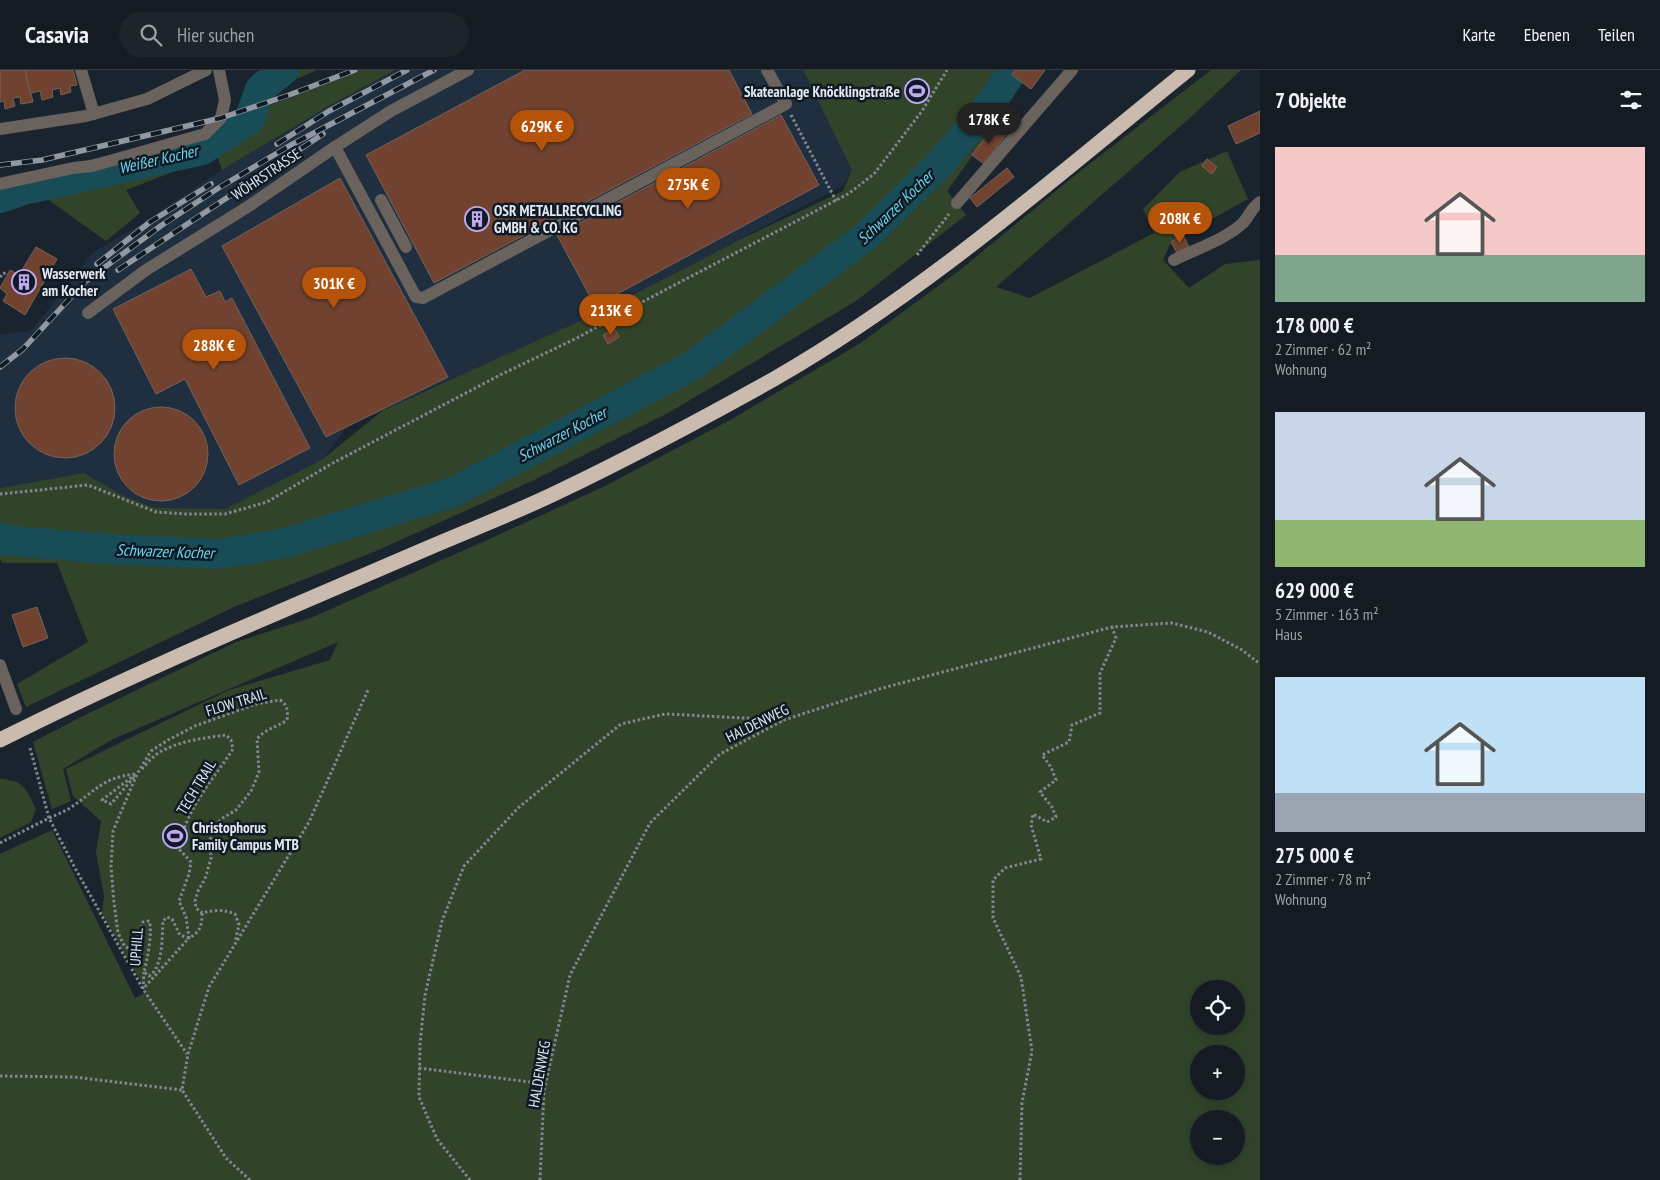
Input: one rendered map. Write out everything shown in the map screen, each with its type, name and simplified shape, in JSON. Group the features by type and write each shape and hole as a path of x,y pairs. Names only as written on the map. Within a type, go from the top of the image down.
{"highway":[{"path":"0,740 172,659 558,492 684,428 769,381 853,329 954,260 1188,70"}],"street":[{"path":"81,70 94,114"},
{"path":"0,129 94,114 147,99 206,70"},
{"path":"0,184 73,168 92,166 205,134 220,118 225,100 219,70"},
{"name":"WÖHRSTRASSE","path":"88,313 146,270 249,206 335,147 392,111 468,70"},
{"path":"335,147 416,297 423,298 786,104 766,70"},
{"path":"956,203 1072,70"},
{"path":"381,200 406,247"},
{"path":"1174,260 1223,236 1242,223 1256,204 1260,202"},
{"path":"0,665 16,709"}],"path":[{"path":"0,494 88,485 156,512 185,514 225,514 267,502 334,463 502,374 577,338 848,194 874,174 922,111 947,70"},
{"path":"786,104 836,201"},
{"path":"917,255 956,203"},
{"path":"0,277 4,273 7,276"},
{"name":"HALDENWEG","path":"540,1180 544,1092 570,975 650,823 720,754 784,720 879,689 1112,627 1172,622 1208,632 1242,650 1260,664"},
{"path":"1020,1180 1022,1103 1032,1052 1021,977 993,918 992,880 1005,868 1041,859 1032,825 1033,814 1047,822 1056,817 1052,807 1040,792 1056,780 1051,767 1042,755 1069,742 1072,725 1100,713 1100,674 1116,638 1112,627"},
{"path":"250,1180 226,1158 182,1090 188,1054 209,987 309,822 368,690"},
{"name":"FLOW TRAIL","path":"137,774 151,751 188,730 256,704 280,700 285,703 288,712 287,720 264,731 257,739 259,772 251,791 236,810 221,819 212,832 210,842 211,858 205,879 195,901 196,908 202,914"},
{"path":"470,1180 438,1139 419,1097 420,1044 425,995 442,921 464,866 518,808 621,724 665,714 784,720"},
{"name":"TECH TRAIL","path":"137,774 160,752 178,745 226,735 232,740 233,749 211,779 196,805 181,838 180,849 191,862 189,874 179,901 186,917 189,938"},
{"path":"30,748 49,818 143,989 188,1054"},
{"path":"0,843 70,809 98,786 120,776 137,774"},
{"path":"137,774 111,804 102,800 109,795 137,774"},
{"name":"UPHILL","path":"137,774 113,831 111,866 118,933 125,947 133,949 144,922 149,921 151,926 144,972 149,976 157,968 162,943 163,921 167,917 172,919 180,935 189,938"},
{"path":"143,989 189,938 197,934 202,924 202,914 212,911 229,911 235,914 239,925 235,942"},
{"path":"143,989 144,972"},
{"path":"420,1068 546,1084"},
{"path":"0,1076 74,1077 182,1090"}],"shaded area":[{"path":"395,70 803,70 852,170 844,185 604,310 347,427 323,459 225,509 155,508 122,495 84,473 0,488 0,335 31,331 92,253 143,223 222,170 327,107"}],"green space":[{"path":"262,70 317,70 274,89"},
{"path":"360,70 395,70 327,107 222,170 217,155 126,190 140,213 106,241 36,191 0,202 0,186 142,161 170,149 225,120 293,97"},
{"path":"803,70 1007,70 1013,93 994,126 947,191 966,215 856,301 670,412 532,481 376,551 234,607 26,707 17,684 88,642 57,563 2,563 0,559 0,488 84,473 122,495 155,508 225,509 323,459 382,411 604,310 743,238 843,191 852,170"},
{"path":"1211,70 1241,70 1192,116 996,287 1030,298 1154,233 1143,209 1180,172 1227,151 1248,199 1171,242 1163,260 1189,288 1225,264 1260,260 1260,1180 0,1180 0,854 52,830 135,998 147,992 102,913 104,896 96,852 101,821 73,796 66,769 229,690 330,660 338,642 111,740 63,769 71,801 52,809 33,742 236,642 313,617 603,487 732,419 859,344 960,270 1079,172"},
{"path":"0,779 14,781 23,787 36,809 31,822 0,838"}],"building":[{"path":"0,70 25,70 33,102 21,104 20,97 13,98 15,106 5,109 4,101 0,102"},
{"path":"25,70 73,70 77,85 70,86 71,92 61,95 60,88 52,90 53,97 42,100 40,91 30,93"},
{"name":"OSR METALLRECYCLING GMBH & CO. KG","path":"525,70 729,70 752,114 434,283 366,155"},
{"path":"1015,70 1045,70 1031,89 1012,75"},
{"path":"1260,111 1260,133 1236,144 1228,126"},
{"path":"781,115 819,185 595,306 557,235"},
{"path":"994,126 1006,135 984,164 972,155"},
{"path":"1207,159 1217,167 1212,174 1202,166"},
{"path":"1007,168 1014,177 977,207 970,198"},
{"path":"340,178 448,377 326,437 222,246"},
{"path":"1183,235 1189,247 1177,253 1171,242"},
{"name":"Wasserwerk am Kocher","path":"36,247 57,259 25,315 3,301 7,294 0,288 10,270 19,275"},
{"path":"191,269 206,297 220,291 225,302 232,298 310,448 239,485 185,379 156,394 113,309"},
{"path":"614,328 619,337 608,344 603,335"},
{"path":"65,358 84,362 101,372 111,389 115,408 111,427 101,444 84,454 65,458 46,454 29,444 19,427 15,408 19,389 29,372 46,362"},
{"path":"161,407 179,410 194,421 205,436 208,454 205,472 194,487 179,498 161,501 143,498 128,487 117,472 114,454 117,436 128,421 143,410"},
{"path":"37,607 48,638 23,647 12,615"}],"waterway":[{"name":"Weißer Kocher","path":"0,198 23,190 202,150 249,120 260,89 284,70"},
{"name":"Schwarzer Kocher","path":"0,537 14,541 109,549 219,554 285,543 453,492 693,365 865,237 940,164 991,103 1013,70"},
{"path":"0,547 14,541"}],"railway":[{"path":"0,165 42,160 221,118 355,70"},
{"path":"277,144 329,111 407,70"},
{"path":"0,367 23,349 86,281 162,225 217,189 289,146 434,70"},
{"path":"118,270 323,134"},
{"path":"97,264 150,222 211,184"}],"place":[{"name":"Skateanlage Knöcklingstraße","path":"917,91"},
{"name":"OSR METALLRECYCLING GMBH & CO. KG","path":"477,219"},
{"name":"Wasserwerk am Kocher","path":"24,282"},
{"name":"Christophorus Family Campus MTB","path":"175,836"}]}
